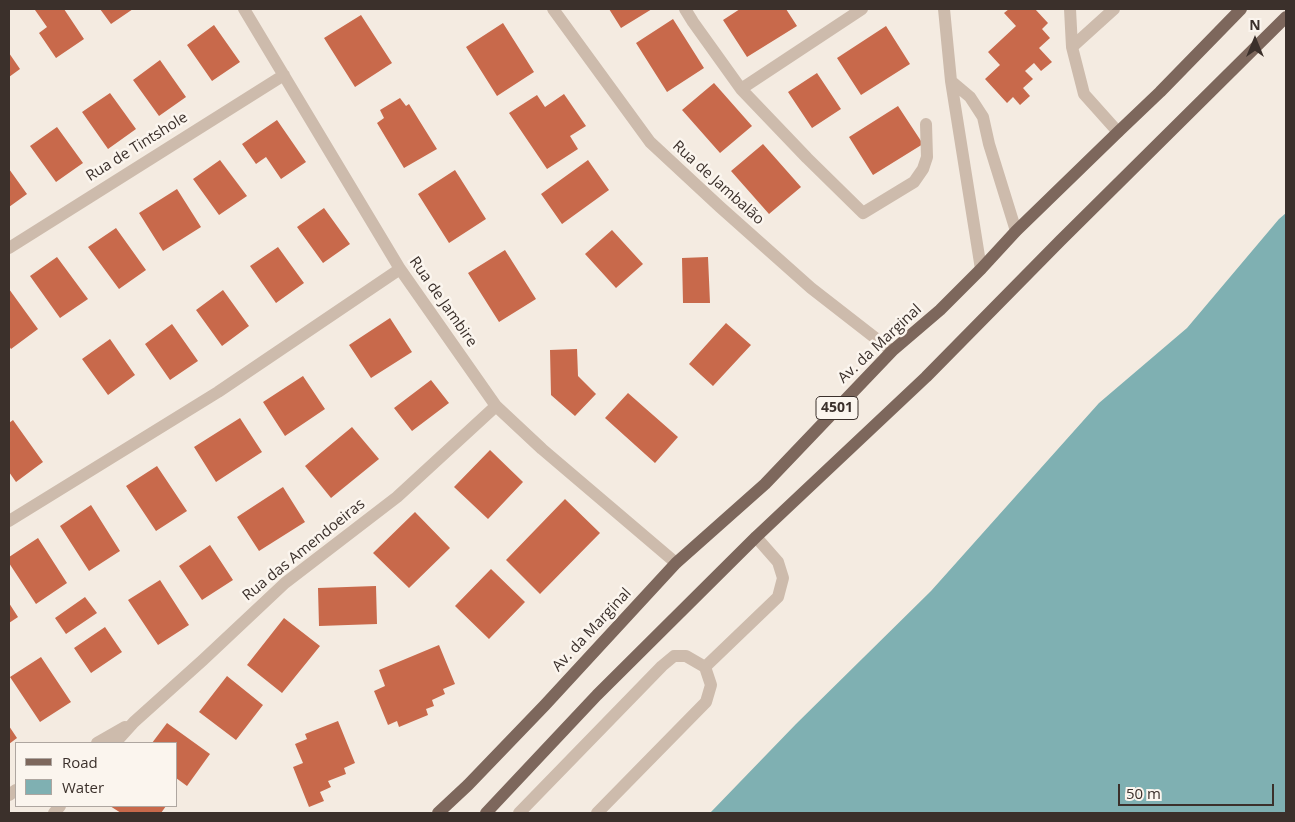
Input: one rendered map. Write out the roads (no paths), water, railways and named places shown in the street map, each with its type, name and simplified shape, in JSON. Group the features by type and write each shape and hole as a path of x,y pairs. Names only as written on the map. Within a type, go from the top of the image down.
{"main road":[{"name":"Av. da Marginal","path":"438,813 468,785 545,705 676,563 765,484 892,351 940,310 1016,232 1242,9"},
{"name":"4501","path":"486,813 597,696 756,537 926,378 1060,241 1286,17"}],"street":[{"name":"Rua de Jambire","path":"244,9 400,269 496,406 676,563"},
{"name":"Rua de Jambalão","path":"553,9 650,142 811,288 892,351"},
{"path":"685,9 741,89 863,213 914,182 923,169 927,157 926,124"},
{"path":"741,89 862,9"},
{"path":"944,9 951,81 981,269"},
{"path":"1070,9 1072,47 1084,94 1118,132"},
{"path":"1072,47 1114,9"},
{"name":"Rua de Tintshole","path":"9,248 284,75"},
{"path":"951,81 970,96 983,117 989,144 1016,232"},
{"path":"9,521 218,392 400,269"},
{"name":"Rua das Amendoeiras","path":"116,742 134,722 285,583 397,497 496,406"},
{"path":"705,667 778,597 783,578 778,562 756,537"},
{"path":"519,813 662,666 674,656 686,656 705,667 711,685 706,702 597,813"},
{"path":"99,742 134,722"}],"water":[{"path":"1286,213 1286,813 710,813 796,724 931,591 1099,403 1187,328"}]}
